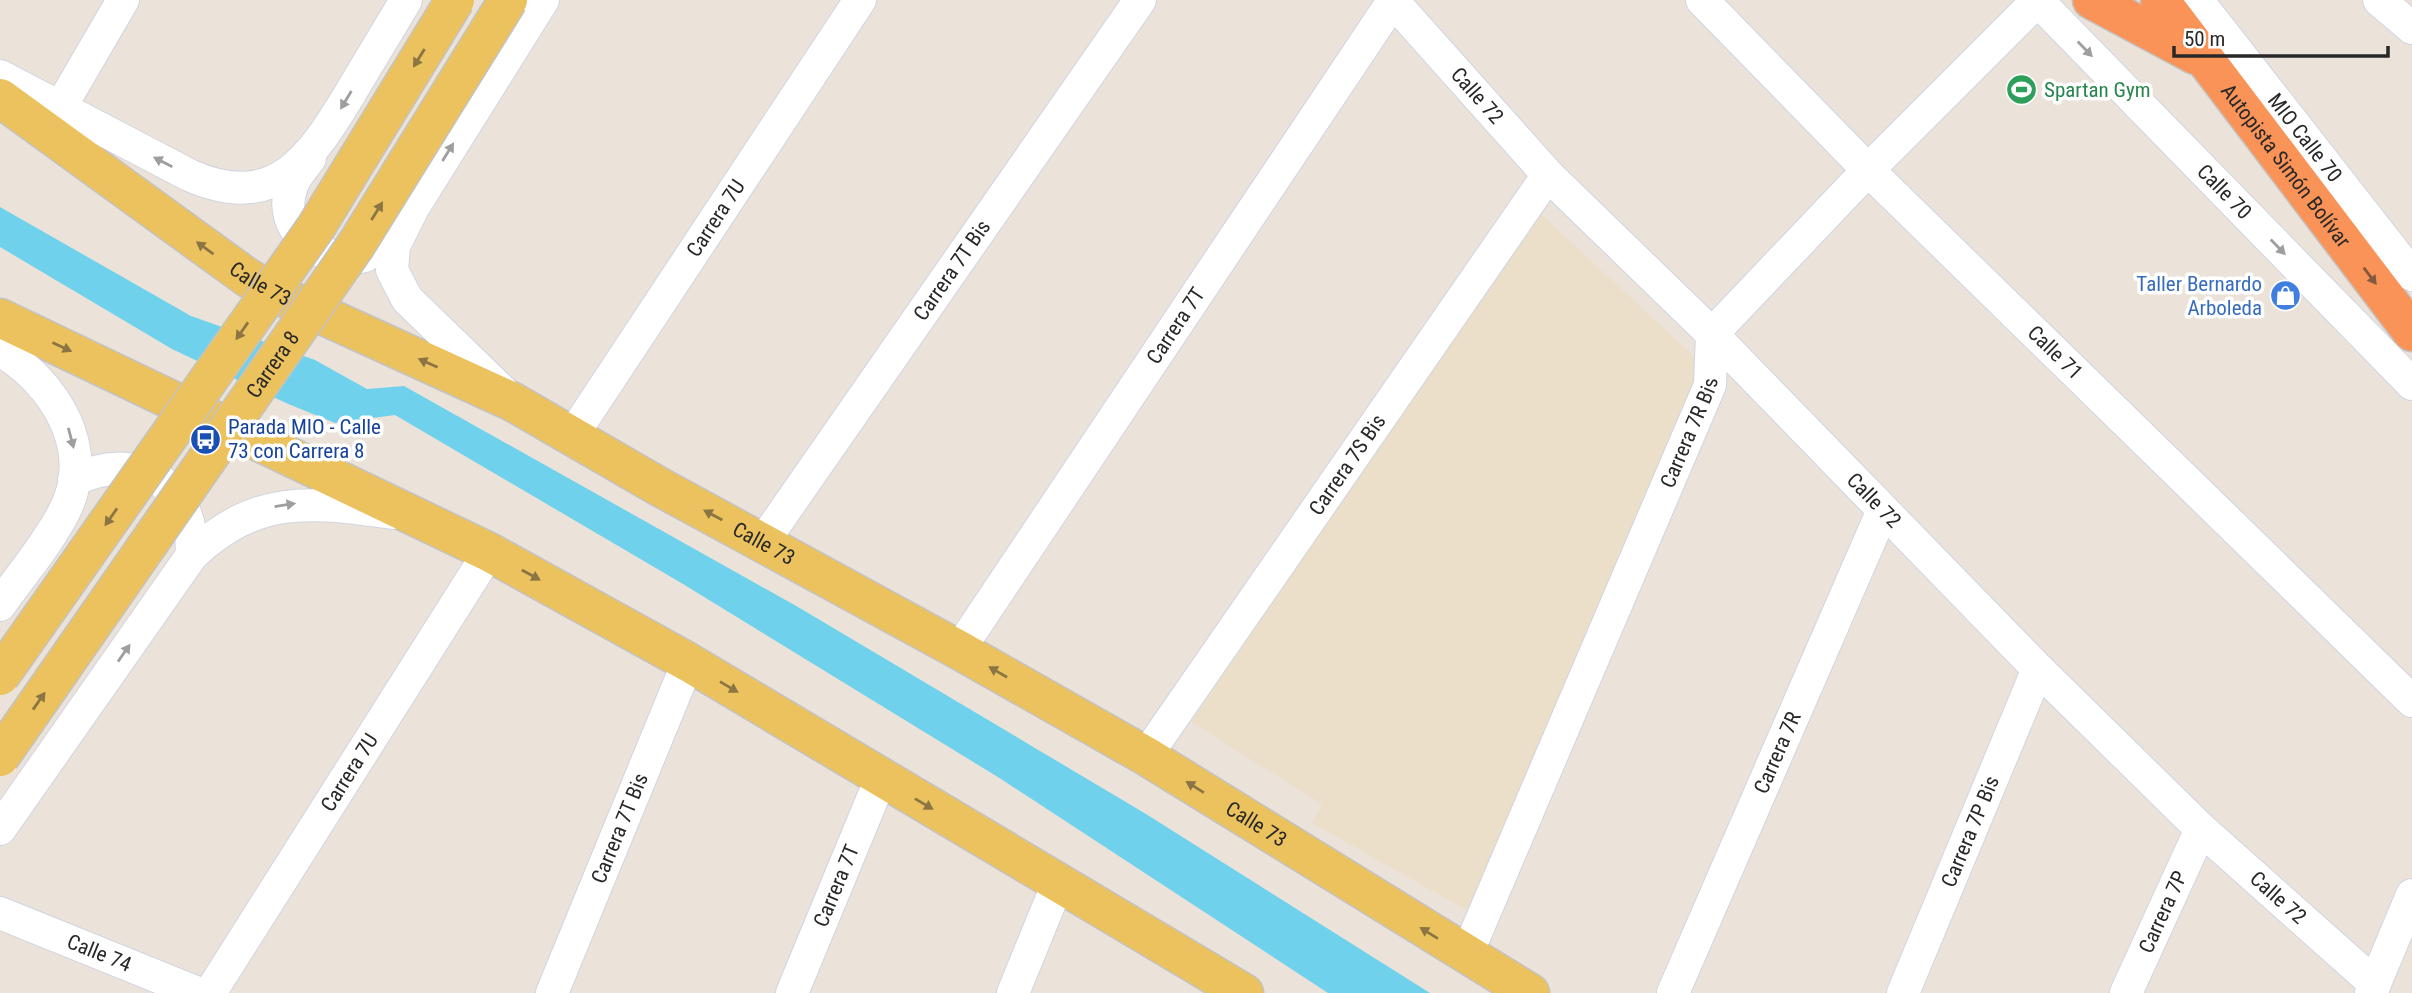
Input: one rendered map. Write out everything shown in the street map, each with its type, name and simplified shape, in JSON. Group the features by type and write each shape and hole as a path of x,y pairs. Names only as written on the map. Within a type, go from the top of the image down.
{"highway":[{"path":"2092,0 2212,65"},
{"name":"Autopista Simón Bolívar","path":"2160,0 2212,65 2412,332"}],"main road":[{"path":"0,676 316,227 455,0"},
{"name":"Carrera 8","path":"0,757 356,245 508,0"},
{"name":"Calle 73","path":"0,98 248,278 283,297 513,402 959,650 1146,756 1466,956 1530,993"},
{"path":"0,318 489,552 688,662 1239,992"}],"street":[{"path":"60,108 123,0"},
{"path":"406,0 291,186 289,203 299,233 309,246 338,259 355,259 370,255 384,246 413,208 542,0"},
{"name":"Carrera 7U","path":"572,436 860,0"},
{"name":"Carrera 7T Bis","path":"763,542 1140,0"},
{"name":"Calle 71","path":"1702,0 1868,170 2412,701"},
{"path":"1712,334 1868,170 2038,0"},
{"name":"Calle 70","path":"2038,0 2412,384"},
{"name":"MIO Calle 70","path":"2197,0 2412,275"},
{"path":"2379,0 2412,27"},
{"name":"Calle 72","path":"1392,1 1548,175 1712,334 2038,669 2201,829 2373,988"},
{"name":"Carrera 7T","path":"959,650 1392,1"},
{"path":"0,76 189,175 219,187 247,188 275,180 299,164 318,146"},
{"name":"Carrera 7S Bis","path":"1146,756 1548,175"},
{"path":"413,208 391,257 397,284 407,299 513,402"},
{"name":"Carrera 7R Bis","path":"1466,956 1710,385 1712,334"},
{"path":"0,350 35,375 57,402 70,433 75,480 65,512 0,605"},
{"path":"75,480 97,469 122,467 147,472 169,486 184,506 193,530 192,555"},
{"path":"0,829 192,555 240,519 289,504 319,503 412,515"},
{"name":"Carrera 7R","path":"1673,993 1883,510"},
{"name":"Carrera 7U","path":"211,993 489,552"},
{"name":"Carrera 7T Bis","path":"552,993 688,662"},
{"name":"Carrera 7P Bis","path":"1903,993 2038,669"},
{"name":"Carrera 7T","path":"792,993 881,778"},
{"name":"Carrera 7P","path":"2126,993 2201,829"},
{"path":"1013,993 1058,883"},
{"path":"2373,988 2412,895"},
{"name":"Calle 74","path":"0,913 198,993"}],"shaded area":[{"path":"1539,212 1699,361 1700,385 1468,911 1312,823 1322,804 1191,722"}],"water":[{"path":"0,207 191,316 315,360 367,389 404,386 798,607 1146,814 1430,993 1328,993 1001,779 683,584 395,415 335,423 172,349 0,247"}],"place":[{"name":"Spartan Gym","path":"2021,90"},
{"name":"Taller Bernardo Arboleda","path":"2285,296"},
{"name":"Parada MIO - Calle 73 con Carrera 8","path":"205,439"}]}
